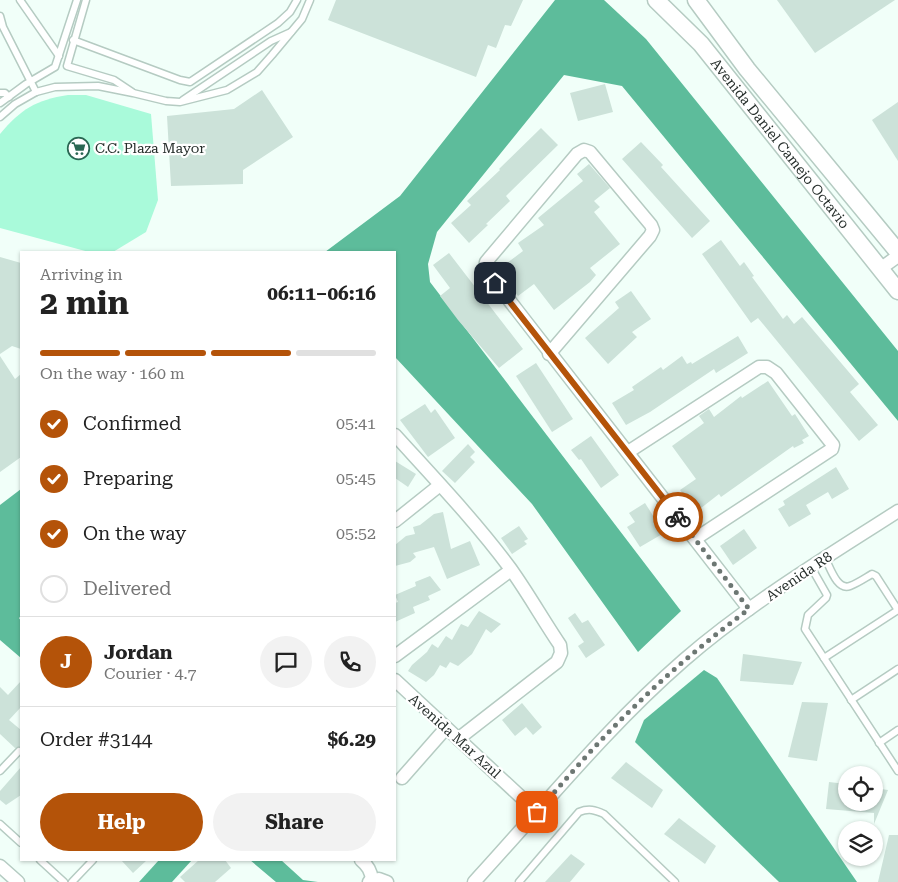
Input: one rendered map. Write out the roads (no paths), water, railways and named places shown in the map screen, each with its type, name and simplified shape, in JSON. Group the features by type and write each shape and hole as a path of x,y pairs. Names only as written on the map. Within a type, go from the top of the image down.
{"street":[{"name":"Avenida Daniel Camejo Octavio","path":"656,0 701,44 898,291"},
{"name":"Avenida Daniel Camejo Octavio","path":"696,0 747,69 898,252"},
{"path":"550,354 650,236 653,230 652,224 590,152 584,150 576,154 486,262 484,269 550,354 628,452 749,609"},
{"path":"877,226 898,230"},
{"path":"880,269 898,256"},
{"path":"628,452 759,367 767,366 776,373 833,445 832,449 695,540"},
{"path":"396,436 440,485 511,570 560,645 560,658 557,662 458,739"},
{"path":"396,520 440,485"},
{"name":"Avenida R8","path":"474,882 602,738 685,659 749,609 898,511"},
{"path":"396,655 511,570"},
{"name":"Avenida Mar Azul","path":"396,681 537,812"},
{"path":"402,778 446,728"},
{"path":"362,861 367,865 371,873 370,881 379,879 387,882"},
{"path":"0,866 18,882"}],"lane":[{"path":"20,0 59,56"},
{"path":"0,103 54,69 77,0"},
{"path":"86,0 67,66 114,80 133,92"},
{"path":"74,40 180,80 190,82 278,23 290,12 297,0"},
{"path":"0,117 15,104 36,92 55,87 98,86 133,92 166,101 180,102 226,90 256,72 302,19 310,0"},
{"path":"0,16 3,27 36,92"},
{"path":"180,102 270,40 292,32"},
{"path":"0,93 5,93 9,97"},
{"path":"824,658 898,610 876,576 872,574 845,587 840,584 825,558"},
{"path":"811,567 827,595 808,615 805,629 898,771"},
{"path":"852,700 898,669"},
{"path":"880,742 898,730"},
{"path":"0,771 19,751"},
{"path":"518,882 579,812 586,809 604,814 675,882"},
{"path":"0,824 20,842"},
{"path":"41,861 64,882"},
{"path":"72,882 92,861"}],"place":[{"name":"C.C. Plaza Mayor","path":"79,148"}]}
